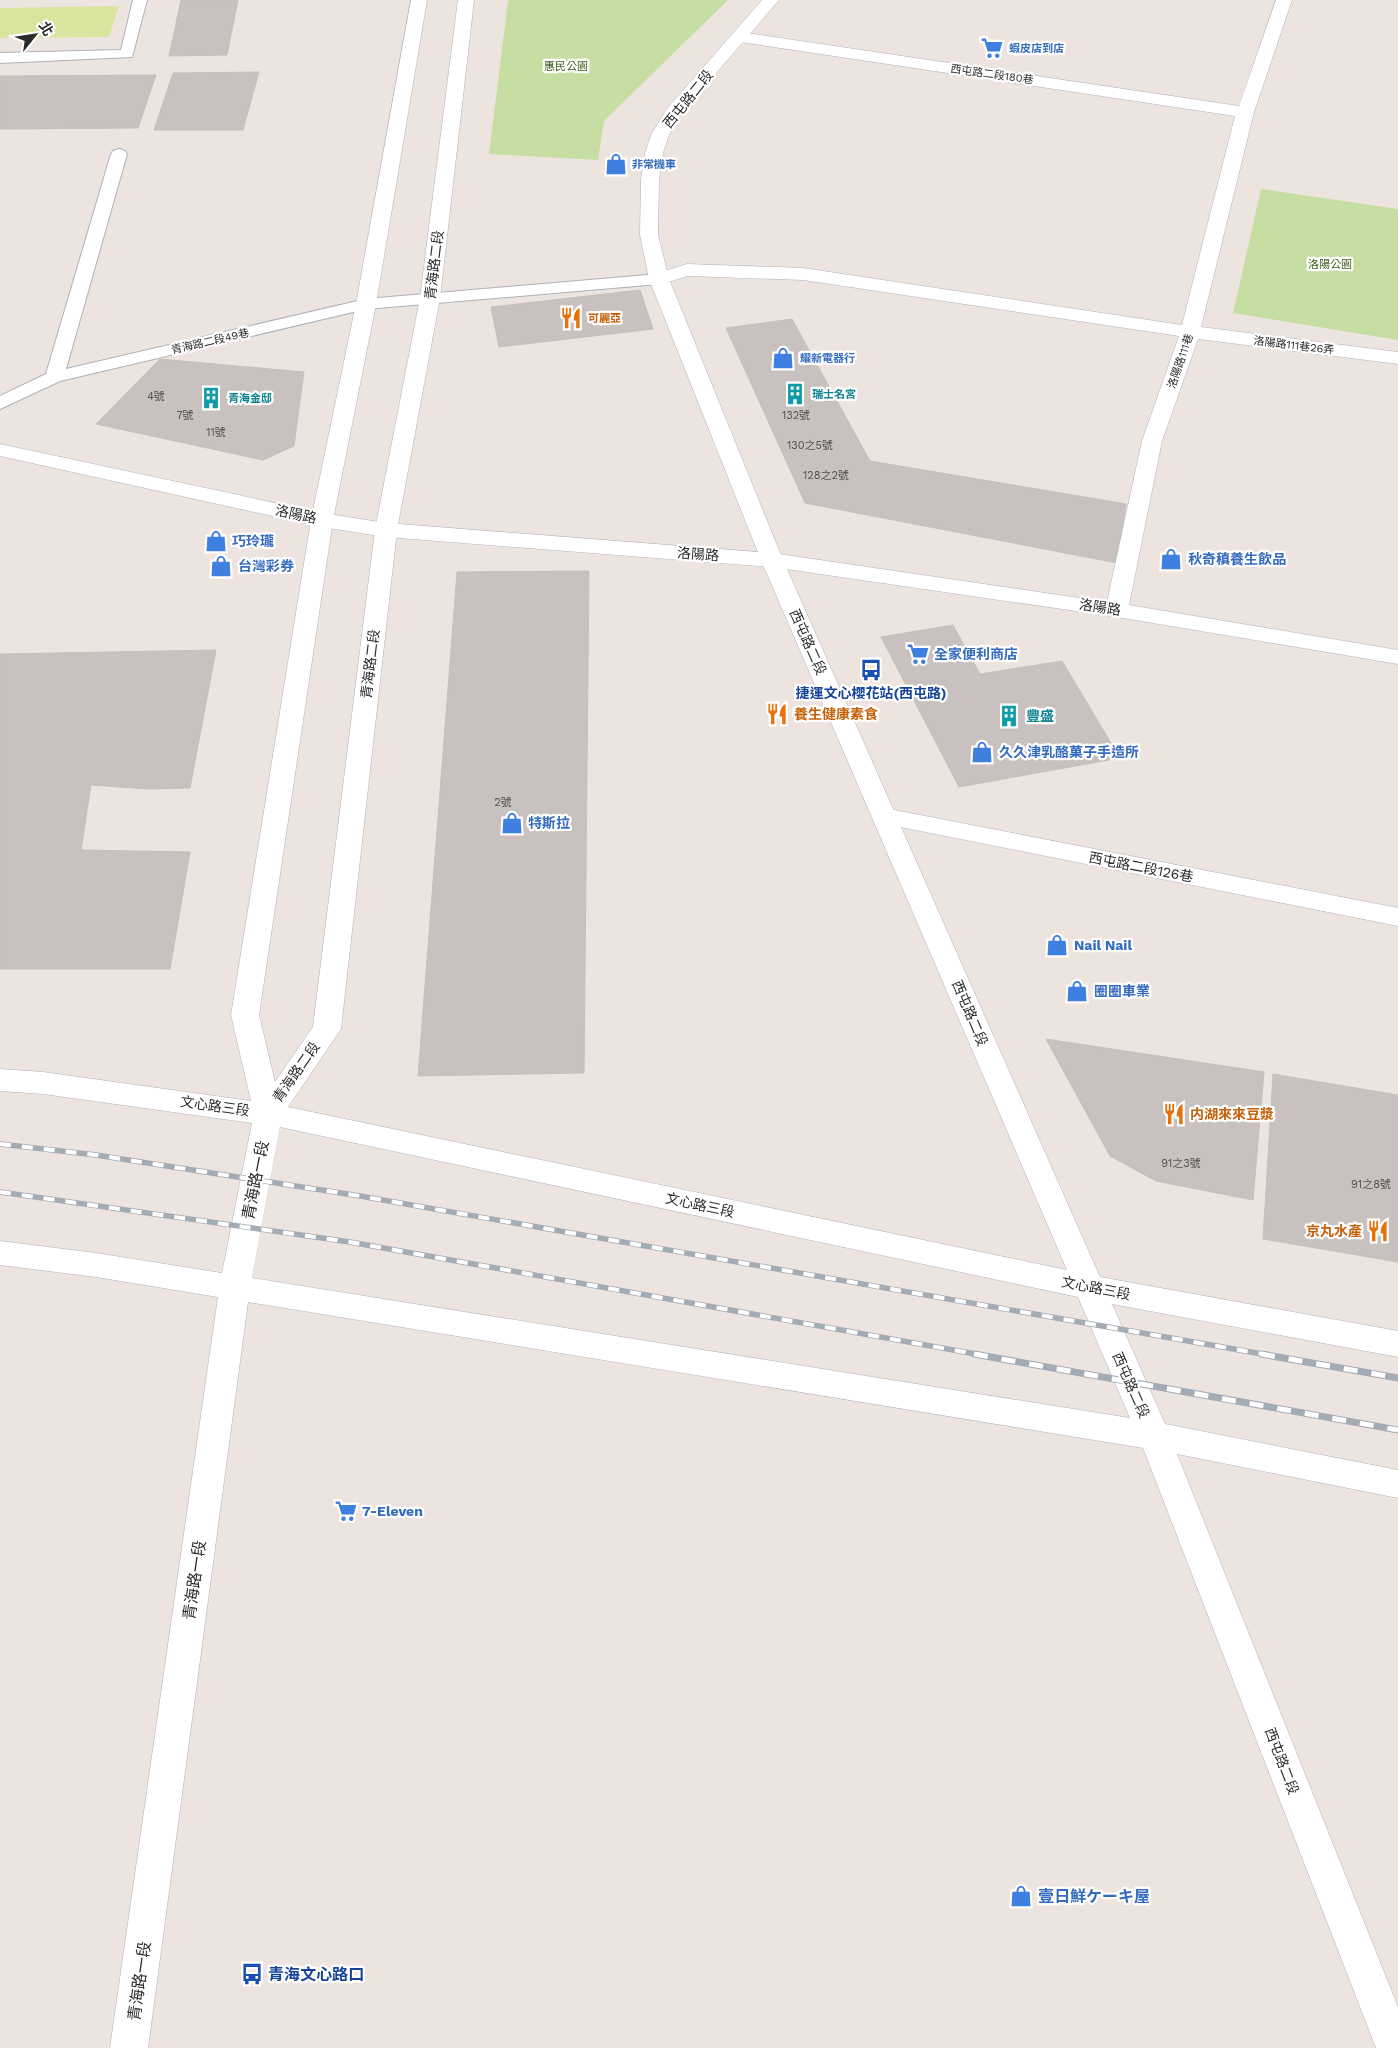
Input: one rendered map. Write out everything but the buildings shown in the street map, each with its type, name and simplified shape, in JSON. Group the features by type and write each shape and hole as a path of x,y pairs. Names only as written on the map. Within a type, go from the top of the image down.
{"street":[{"name":"青海路二段","path":"268,1114 244,1015 322,520 366,304 419,0"},
{"name":"青海路二段","path":"268,1114 327,1029 386,530 430,298 466,0"},
{"name":"西屯路二段","path":"771,0 673,114 660,135 654,153 650,180 649,235 659,278 772,560 1154,1436 1394,2048"},
{"name":"洛陽路111巷","path":"1117,610 1152,441 1190,332 1244,112 1284,0"},
{"name":"西屯路二段180巷","path":"740,37 1244,112"},
{"name":"洛陽路111巷26弄","path":"659,278 687,270 803,274 1190,332 1398,358"},
{"name":"洛陽路","path":"0,450 322,520 386,530 772,560 1117,610 1398,657"},
{"name":"西屯路二段126巷","path":"884,816 1398,917"},
{"name":"文心路三段","path":"0,1080 43,1083 268,1114 1088,1287 1398,1344"},
{"name":"青海路一段","path":"130,2048 235,1287 268,1114"},
{"path":"0,1253 96,1265 235,1287 1154,1436 1398,1484"}],"lane":[{"path":"0,58 126,54 140,0"},
{"path":"54,377 119,154"},
{"name":"青海路二段49巷","path":"0,403 54,377 366,304 659,278"}],"green space":[{"name":"惠民公園","path":"508,0 728,0 604,121 598,160 489,154"},
{"path":"119,6 109,37 0,38 0,8"},
{"name":"洛陽公園","path":"1261,189 1398,209 1398,340 1233,313"}],"railway":[{"path":"0,1144 96,1155 360,1196 1268,1355"},
{"path":"0,1192 350,1242 981,1355"},
{"path":"974,1354 1398,1430"},
{"path":"1261,1354 1398,1378"}],"place":[{"name":"蝦皮店到店","path":"992,48"},
{"name":"非常機車","path":"616,164"},
{"name":"可麗亞","path":"571,318"},
{"name":"耀新電器行","path":"783,358"},
{"name":"瑞士名宮","path":"795,394"},
{"name":"青海金邸","path":"211,398"},
{"name":"巧玲瓏","path":"216,541"},
{"name":"秋奇稹養生飲品","path":"1171,559"},
{"name":"台灣彩券","path":"221,566"},
{"name":"全家便利商店","path":"918,654"},
{"name":"捷運文心櫻花站(西屯路)","path":"871,670"},
{"name":"養生健康素食","path":"777,714"},
{"name":"豐盛","path":"1009,716"},
{"name":"久久津乳酪菓子手造所","path":"982,752"},
{"name":"特斯拉","path":"512,823"},
{"name":"Nail Nail","path":"1057,945"},
{"name":"圈圈車業","path":"1077,991"},
{"name":"内湖來來豆漿","path":"1174,1114"},
{"name":"京丸水產","path":"1378,1231"},
{"name":"7-Eleven","path":"346,1511"},
{"name":"壹日鮮ケーキ屋","path":"1021,1896"},
{"name":"青海文心路口","path":"252,1974"}]}
